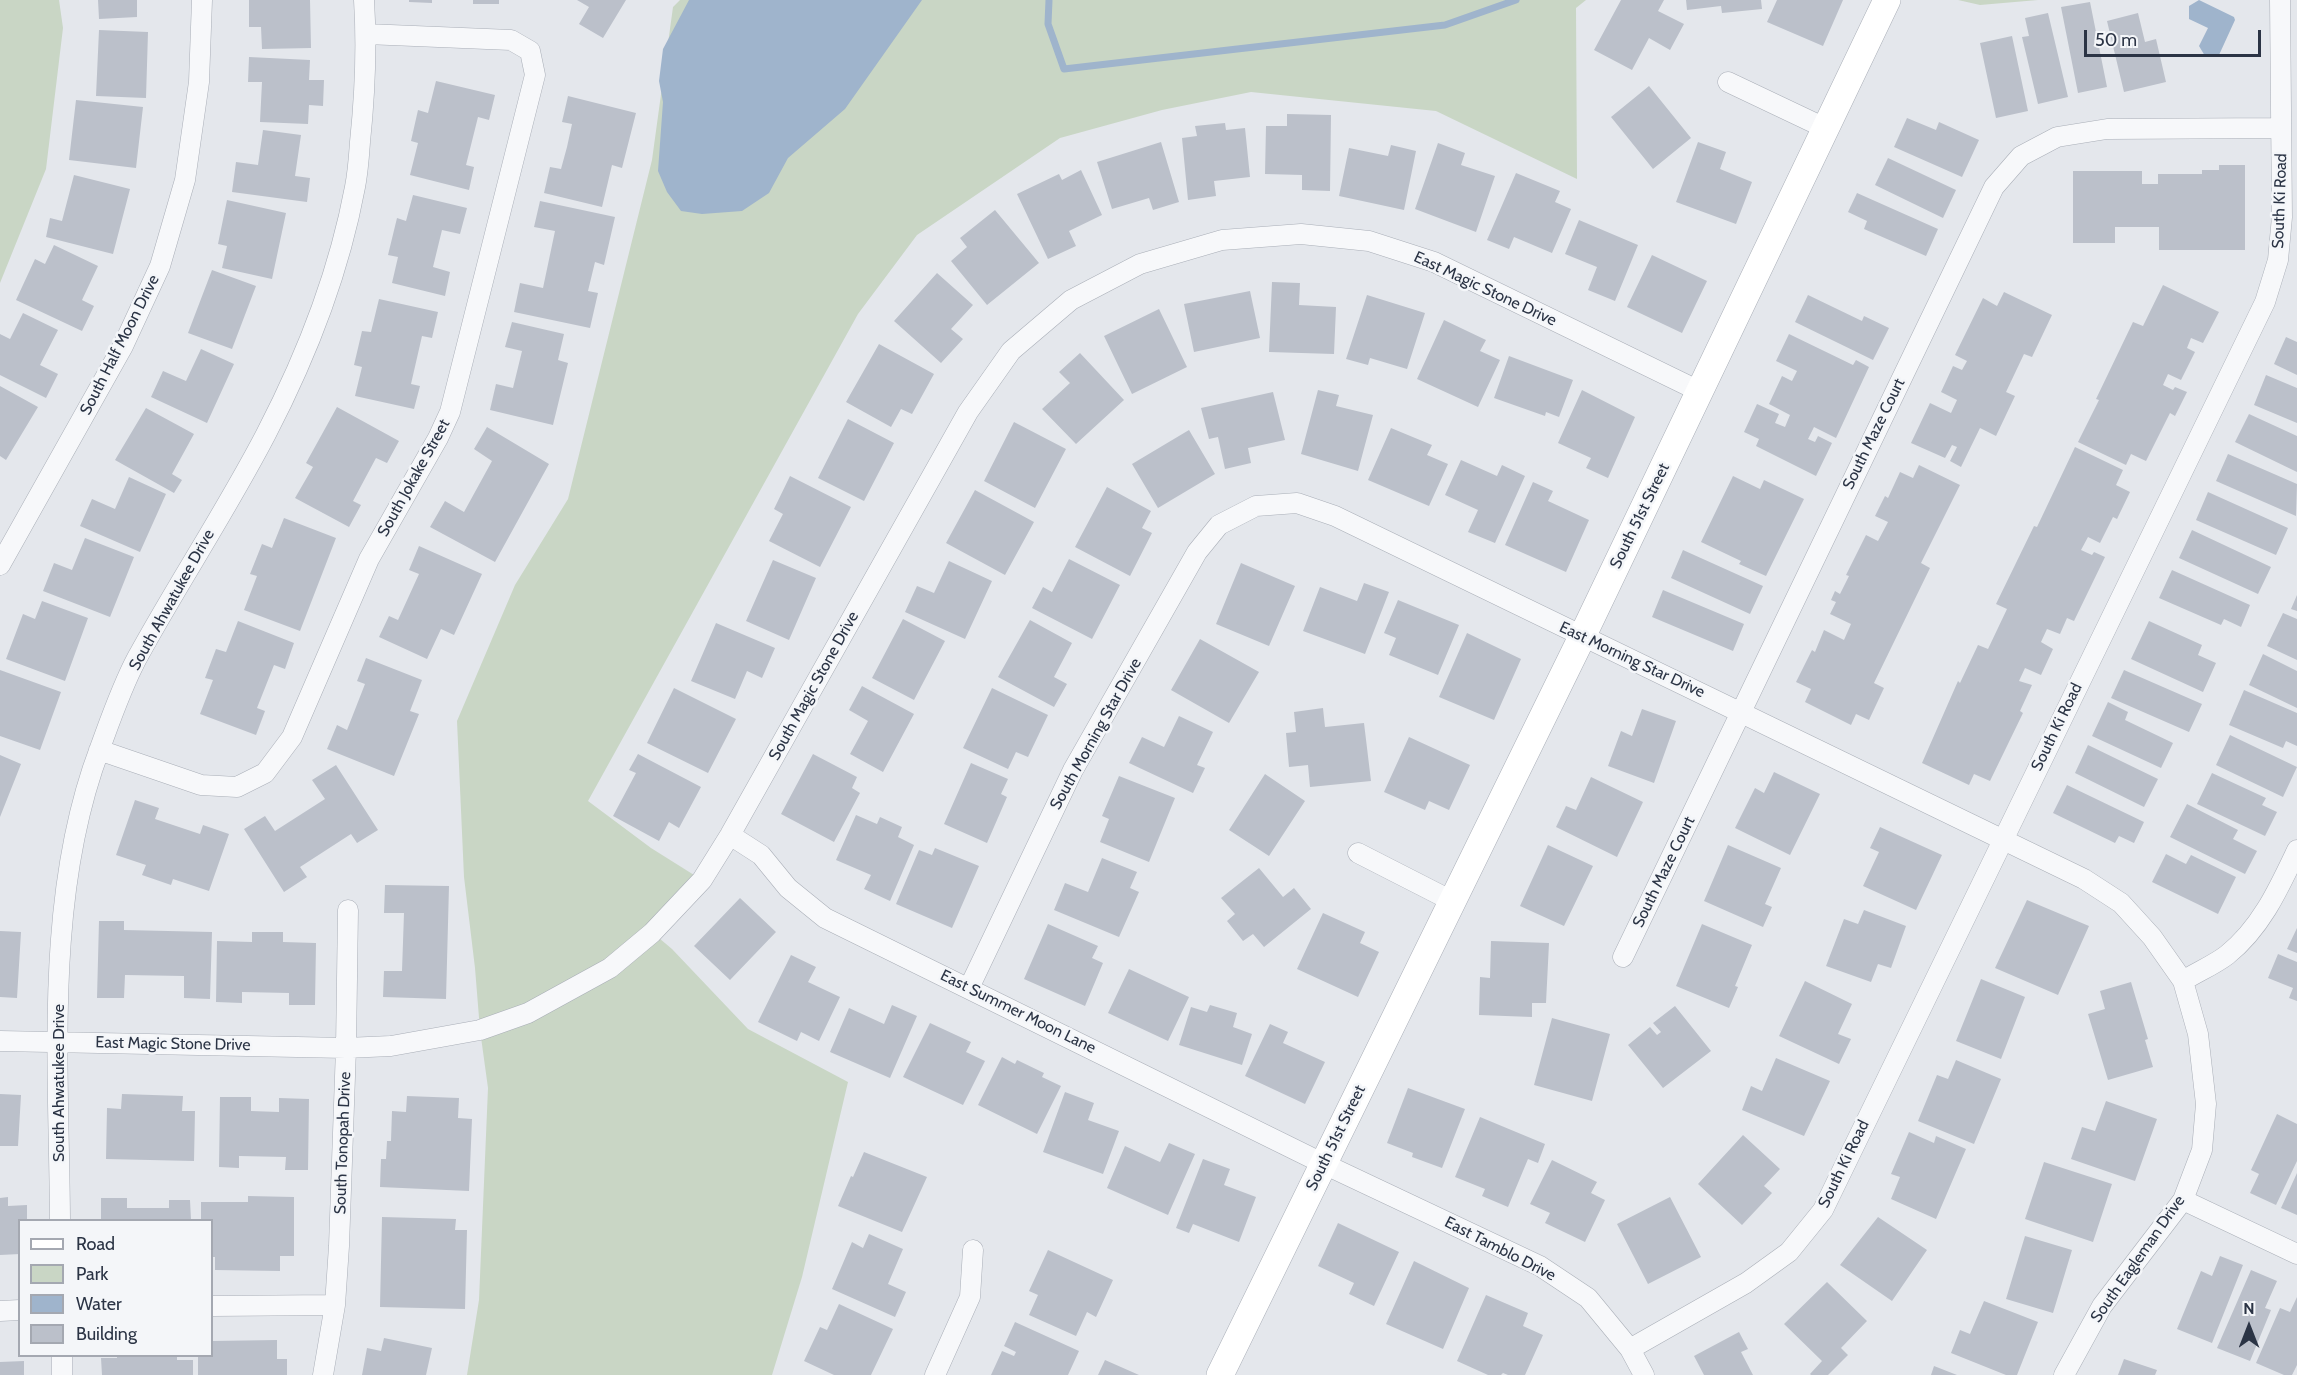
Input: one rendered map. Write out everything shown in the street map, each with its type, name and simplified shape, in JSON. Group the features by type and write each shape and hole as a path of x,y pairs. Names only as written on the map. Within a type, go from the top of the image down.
{"street":[{"name":"South Half Moon Drive","path":"0,565 123,346 160,266 185,180 199,82 202,0"},
{"name":"South Ahwatukee Drive","path":"60,1219 58,1042 61,937 66,892 81,813 99,750 135,662 265,436 306,349 330,285 356,185 364,100 366,34 364,0"},
{"name":"South 51st Street","path":"1220,1375 1582,637 1887,0"},
{"name":"South Ki Road","path":"1630,1349 1746,1283 1789,1252 1823,1210 2265,302 2278,260 2282,217 2280,0"},
{"name":"South Jokake Street","path":"99,750 201,785 237,787 264,773 292,737 369,559 438,438 450,412 535,75 530,51 511,40 366,34"},
{"path":"1728,82 1827,129"},
{"name":"South Maze Court","path":"1623,957 1994,187 2020,156 2057,137 2107,129 2281,128"},
{"name":"East Magic Stone Drive","path":"1222,240 1301,234 1369,241 1434,262 1699,391"},
{"name":"South Magic Stone Drive","path":"346,1048 422,1042 480,1030 528,1013 610,968 652,933 702,880 730,835 968,412 1011,351 1071,300 1140,264 1222,240"},
{"name":"East Morning Star Drive","path":"1256,506 1297,503 1335,516 2002,841"},
{"name":"South Morning Star Drive","path":"969,988 1073,770 1197,552 1219,525 1256,506"},
{"name":"East Summer Moon Lane","path":"730,835 761,855 788,888 825,918 1324,1164"},
{"name":"South Eagleman Drive","path":"2002,841 2084,879 2121,903 2152,937 2183,981 2198,1034 2206,1104 2202,1150 2183,1200 2102,1306 2064,1375"},
{"path":"2183,981 2227,955 2254,927 2274,897 2297,850"},
{"path":"1358,853 1452,901"},
{"name":"South Tonopah Drive","path":"323,1375 335,1305 346,1048 348,910"},
{"name":"East Magic Stone Drive","path":"0,1041 346,1048"},
{"name":"East Tamblo Drive","path":"1324,1164 1540,1266 1588,1298 1630,1349 1644,1375"},
{"path":"2183,1200 2297,1254"},
{"path":"935,1375 970,1297 973,1250"},
{"path":"213,1306 335,1305"},
{"path":"0,1311 18,1310"},
{"path":"62,1357 62,1375"}],"green space":[{"path":"0,0 59,0 63,28 46,169 0,283"},
{"path":"680,0 1586,0 1576,8 1577,179 1436,111 1251,92 1162,110 1060,138 917,235 858,314 588,801 651,848 702,880 653,933 672,949 748,1029 848,1082 802,1277 772,1375 467,1375 479,1300 488,1088 464,877 457,721 515,585 568,499 652,160 673,7"},
{"path":"1958,0 2038,0 1980,5"}],"water":[{"path":"689,0 922,0 845,109 788,158 769,193 742,211 702,214 681,211 667,192 658,171 663,102 659,81 663,49"},
{"path":"2199,0 2234,17 2235,20 2219,55 2205,56 2199,46 2208,28 2189,19 2189,6"}],"building":[{"path":"98,0 137,0 137,17 99,19"},
{"path":"249,0 310,0 311,48 262,49 261,27 249,27"},
{"path":"409,0 432,0 432,3 409,2"},
{"path":"473,0 499,0 499,4 473,4"},
{"path":"577,0 626,0 603,38 579,24 589,7"},
{"path":"1621,0 1664,0 1658,11 1684,24 1670,50 1649,38 1632,70 1594,50"},
{"path":"1686,0 1761,0 1762,9 1722,13 1721,6 1687,10"},
{"path":"1777,0 1843,0 1823,46 1767,22"},
{"path":"2090,2 2107,87 2078,93 2061,7"},
{"path":"2048,13 2068,97 2038,104 2022,37 2029,36 2025,18"},
{"path":"2138,13 2145,42 2156,39 2166,82 2124,92 2107,21"},
{"path":"99,30 148,32 146,98 96,96"},
{"path":"2012,36 2028,111 1996,118 1980,43"},
{"path":"249,57 310,60 309,80 324,80 323,106 309,105 308,124 260,122 262,82 248,82"},
{"path":"436,81 495,95 489,120 478,117 466,165 474,167 469,190 410,175 418,143 411,141 418,110 428,113"},
{"path":"1649,86 1691,138 1653,169 1611,117"},
{"path":"568,96 636,113 622,168 612,165 602,207 544,193 550,167 561,169 567,147 572,124 562,122"},
{"path":"76,100 143,107 136,168 69,160"},
{"path":"1287,114 1331,115 1330,191 1302,190 1302,175 1265,174 1266,126 1287,126"},
{"path":"1907,118 1936,130 1939,122 1979,140 1962,177 1894,147"},
{"path":"1225,123 1226,130 1245,128 1250,177 1214,181 1216,196 1188,200 1182,138 1197,136 1195,126"},
{"path":"263,130 301,135 295,176 310,178 307,202 232,192 236,162 258,165"},
{"path":"1161,142 1179,202 1153,210 1149,198 1112,209 1097,162"},
{"path":"1698,142 1726,152 1720,169 1752,182 1736,224 1676,202"},
{"path":"1438,143 1465,153 1461,165 1495,176 1476,232 1415,209"},
{"path":"1391,145 1416,151 1404,210 1339,196 1349,148 1388,156"},
{"path":"1888,158 1956,190 1943,218 1875,185"},
{"path":"2219,165 2245,165 2245,250 2159,250 2159,227 2115,227 2115,243 2073,243 2073,171 2142,171 2142,184 2158,184 2158,174 2202,174 2202,170 2219,170"},
{"path":"1081,170 1102,215 1069,231 1076,246 1048,259 1017,194 1059,174 1062,180"},
{"path":"1516,173 1560,191 1555,202 1571,209 1552,253 1514,237 1509,249 1487,240"},
{"path":"74,175 130,189 113,254 46,237 50,218 62,221"},
{"path":"1857,193 1938,229 1926,256 1864,229 1867,221 1848,212"},
{"path":"413,195 467,208 460,234 442,230 433,267 450,272 445,296 392,283 398,257 388,255 397,218 406,221"},
{"path":"227,200 286,213 272,279 222,268 227,246 218,244"},
{"path":"540,201 615,217 604,265 595,262 588,291 598,293 590,328 514,312 520,283 543,288 555,231 534,227"},
{"path":"995,210 1039,263 987,305 951,261 967,247 960,238"},
{"path":"1579,220 1638,245 1615,301 1588,290 1597,267 1565,254"},
{"path":"54,245 98,266 82,300 94,306 82,331 16,300 35,259 45,264"},
{"path":"1652,255 1707,281 1682,333 1627,307"},
{"path":"212,270 256,286 232,349 188,333"},
{"path":"937,273 973,305 951,329 963,339 941,363 894,321"},
{"path":"1272,282 1300,283 1299,305 1336,307 1334,354 1269,352"},
{"path":"2163,285 2219,312 2203,343 2191,338 2187,348 2195,352 2181,380 2168,374 2163,385 2173,390 2175,387 2187,392 2175,416 2170,413 2146,461 2131,454 2126,465 2078,442 2133,322 2143,326"},
{"path":"1250,291 1260,338 1194,352 1184,304"},
{"path":"2004,292 2052,315 2032,357 2024,354 2006,392 2015,396 1996,436 1980,428 1961,467 1950,461 1957,447 1952,445 1945,458 1911,443 1930,403 1951,413 1957,400 1941,392 1953,366 1962,370 1967,361 1955,355 1983,298 1997,306"},
{"path":"1367,295 1425,313 1407,369 1370,358 1368,365 1346,359"},
{"path":"1808,295 1862,321 1864,316 1889,328 1873,360 1795,322"},
{"path":"379,299 438,312 432,338 422,336 411,384 420,386 414,409 355,396 362,367 354,365 362,331 371,332"},
{"path":"1159,309 1187,367 1132,394 1104,336"},
{"path":"23,313 58,330 40,365 58,374 46,398 0,375 0,334 10,339"},
{"path":"1444,320 1486,340 1480,351 1500,360 1478,407 1417,379"},
{"path":"512,322 564,334 558,360 568,363 553,425 490,410 496,384 513,388 522,351 505,347"},
{"path":"1789,334 1853,365 1856,360 1869,367 1836,438 1814,427 1808,439 1815,442 1818,436 1832,443 1816,476 1756,446 1759,439 1744,432 1757,404 1779,414 1775,423 1785,427 1790,415 1769,404 1782,376 1792,381 1797,371 1776,361"},
{"path":"2286,337 2297,342 2297,375 2274,364"},
{"path":"879,344 934,374 912,414 901,409 891,427 846,402"},
{"path":"201,349 234,364 207,423 151,397 163,371 186,381"},
{"path":"1080,353 1124,400 1076,444 1042,409 1070,383 1059,372"},
{"path":"1509,356 1573,380 1559,417 1546,412 1545,416 1494,398"},
{"path":"2266,375 2297,388 2297,423 2254,405"},
{"path":"0,386 38,407 6,460 0,456"},
{"path":"1318,390 1339,395 1336,406 1373,415 1358,471 1301,454"},
{"path":"1582,390 1635,417 1608,478 1586,468 1591,458 1558,443"},
{"path":"1273,392 1285,440 1248,448 1251,463 1225,469 1218,437 1209,439 1201,408"},
{"path":"337,407 399,441 387,463 376,458 353,501 361,505 349,527 295,498 313,467 306,463"},
{"path":"146,408 194,434 172,474 182,480 174,493 115,460"},
{"path":"2249,414 2297,436 2297,472 2235,442"},
{"path":"848,419 894,443 864,501 818,478"},
{"path":"1014,422 1066,449 1035,508 984,481"},
{"path":"487,427 549,464 495,562 430,527 445,501 464,512 492,461 474,449"},
{"path":"1391,428 1432,445 1427,455 1448,464 1429,506 1368,480"},
{"path":"1189,430 1215,474 1158,508 1132,464"},
{"path":"2075,447 2123,470 2116,485 2130,492 2117,519 2113,517 2100,543 2088,537 2081,550 2105,557 2074,621 2067,618 2060,634 2047,629 2041,642 2053,649 2041,675 2025,668 2019,681 2032,685 2020,711 2023,713 1990,781 1974,774 1969,785 1922,763 1958,681 1960,683 1978,645 1988,649 2007,609 1996,604 2034,526 2037,527"},
{"path":"2228,454 2297,484 2296,516 2216,481"},
{"path":"1461,460 1497,476 1502,465 1525,476 1495,543 1468,532 1478,510 1445,495"},
{"path":"1919,465 1960,485 1921,563 1930,568 1874,683 1884,688 1869,720 1856,714 1851,725 1805,702 1811,689 1796,682 1812,650 1815,652 1824,630 1844,640 1851,624 1830,614 1836,602 1831,600 1835,591 1840,594 1849,576 1846,575 1866,535 1878,541 1888,522 1875,516 1885,496 1888,498 1900,472 1913,478"},
{"path":"790,476 851,507 820,567 769,541 783,514 774,509"},
{"path":"1733,476 1760,489 1764,480 1804,499 1766,576 1739,564 1741,561 1701,542"},
{"path":"129,477 166,494 140,552 80,526 92,499 115,509"},
{"path":"1533,482 1553,491 1548,501 1589,520 1566,572 1505,545"},
{"path":"1107,487 1151,511 1142,528 1152,533 1130,576 1075,547"},
{"path":"975,490 1034,522 1005,575 946,543"},
{"path":"2208,492 2288,528 2276,555 2196,520"},
{"path":"284,518 336,538 300,631 244,610 257,576 250,574 262,544 272,548"},
{"path":"2192,530 2271,567 2258,594 2179,558"},
{"path":"85,538 134,557 110,617 43,591 54,563 72,570"},
{"path":"419,546 482,574 454,635 441,629 427,659 379,637 389,616 398,620 419,574 409,570"},
{"path":"1683,550 1763,586 1750,614 1671,578"},
{"path":"1069,559 1120,585 1092,639 1032,608 1043,587 1052,592"},
{"path":"773,560 816,578 789,640 746,621"},
{"path":"949,561 992,581 965,639 905,612 917,586 934,593"},
{"path":"1241,563 1295,586 1269,646 1216,624"},
{"path":"2172,570 2250,605 2241,627 2224,619 2221,625 2159,598"},
{"path":"1364,583 1389,592 1365,654 1303,631 1320,587 1357,601"},
{"path":"1663,590 1744,624 1733,651 1652,617"},
{"path":"2297,595 2297,611 2291,609"},
{"path":"1398,600 1459,625 1438,675 1389,655 1396,638 1384,633"},
{"path":"42,601 88,618 65,681 6,659 23,614 35,619"},
{"path":"2283,613 2297,619 2297,660 2267,646"},
{"path":"903,619 945,641 914,700 872,678"},
{"path":"1030,620 1072,643 1054,677 1067,684 1054,707 998,677"},
{"path":"238,621 294,643 285,669 274,665 257,708 265,711 256,735 200,714 213,680 205,678 216,649 226,652"},
{"path":"2149,621 2202,645 2198,655 2216,663 2203,692 2131,659"},
{"path":"716,623 775,648 762,678 747,671 735,699 691,681"},
{"path":"1467,633 1521,659 1494,720 1439,697"},
{"path":"1200,639 1259,672 1229,723 1171,690"},
{"path":"2263,654 2297,671 2297,708 2249,685"},
{"path":"366,658 422,680 410,711 419,714 394,776 327,749 337,725 347,730 365,684 357,681"},
{"path":"0,670 61,692 40,750 0,736"},
{"path":"2124,670 2202,704 2189,732 2111,698"},
{"path":"862,686 914,714 883,772 850,754 868,721 849,710"},
{"path":"674,688 736,719 708,773 647,743"},
{"path":"992,688 1048,715 1028,757 1016,752 1008,769 963,748"},
{"path":"2244,690 2297,713 2297,746 2286,741 2283,748 2229,725"},
{"path":"2108,702 2128,712 2125,720 2173,743 2161,768 2092,736"},
{"path":"1323,708 1325,727 1364,723 1371,781 1310,787 1308,765 1289,767 1286,733 1296,732 1294,712"},
{"path":"1642,709 1676,721 1654,783 1608,766 1621,731 1632,736"},
{"path":"1179,716 1213,732 1197,765 1205,768 1193,793 1129,763 1142,737 1164,747"},
{"path":"2230,735 2297,767 2283,797 2216,765"},
{"path":"1409,737 1470,765 1449,810 1429,801 1425,810 1384,792"},
{"path":"2088,745 2158,779 2144,807 2075,773"},
{"path":"638,754 701,787 679,828 669,822 659,841 613,816 636,773 629,770"},
{"path":"813,754 857,777 852,788 860,793 834,842 781,814"},
{"path":"0,755 21,764 0,817"},
{"path":"971,763 1008,779 1001,794 1007,797 987,843 944,824"},
{"path":"336,765 378,830 357,843 351,834 300,867 307,877 284,892 244,829 265,816 275,831 325,799 312,780"},
{"path":"1774,772 1820,794 1790,855 1735,828 1755,788 1764,793"},
{"path":"2212,773 2266,798 2262,805 2277,812 2265,836 2197,804"},
{"path":"1265,774 1305,801 1269,856 1229,830"},
{"path":"1119,776 1175,798 1149,862 1100,842 1109,819 1102,816"},
{"path":"1591,777 1643,802 1617,857 1556,827 1566,806 1576,810"},
{"path":"2067,785 2144,822 2134,843 2119,836 2115,843 2053,813"},
{"path":"135,800 159,808 155,819 200,834 203,825 229,834 209,891 173,879 171,885 142,875 146,865 116,855"},
{"path":"2187,804 2238,830 2233,839 2257,851 2245,874 2170,837"},
{"path":"856,815 877,824 880,817 902,827 898,837 914,845 890,901 864,889 871,875 836,860"},
{"path":"1880,827 1942,855 1916,910 1863,886 1879,852 1870,848"},
{"path":"1548,845 1593,866 1564,926 1520,906"},
{"path":"1728,845 1781,868 1765,904 1772,907 1763,927 1704,901"},
{"path":"935,848 979,866 952,928 896,904 919,850 932,855"},
{"path":"2166,854 2186,864 2191,855 2236,877 2218,914 2152,882"},
{"path":"1102,858 1137,872 1130,888 1139,892 1119,937 1054,910 1065,883 1088,892"},
{"path":"1259,868 1283,897 1294,888 1311,909 1264,947 1253,934 1243,941 1227,921 1235,914 1221,898"},
{"path":"385,885 449,886 446,999 383,997 384,971 402,971 404,913 384,913"},
{"path":"740,898 776,932 730,980 694,946"},
{"path":"2027,900 2089,926 2058,995 1995,968"},
{"path":"1864,910 1906,926 1891,968 1878,964 1871,982 1826,966 1844,919 1858,924"},
{"path":"1323,913 1365,932 1360,943 1379,952 1358,997 1297,969"},
{"path":"99,921 124,921 124,930 212,932 210,999 184,998 184,976 125,975 124,998 97,998"},
{"path":"1048,924 1098,946 1092,958 1103,963 1085,1006 1024,979"},
{"path":"1702,924 1752,945 1735,986 1738,987 1729,1008 1676,986"},
{"path":"2297,928 2297,953 2287,949"},
{"path":"0,931 21,932 17,998 0,997"},
{"path":"252,932 283,932 283,942 316,943 315,1005 289,1005 289,993 242,992 242,1003 216,1002 217,941 252,942"},
{"path":"1491,941 1549,943 1546,1003 1532,1003 1532,1017 1479,1015 1480,977 1490,978"},
{"path":"2278,954 2297,962 2297,1001 2289,998 2293,988 2268,978"},
{"path":"791,955 816,967 808,982 840,997 819,1041 801,1032 797,1041 758,1022"},
{"path":"1129,969 1189,997 1168,1041 1108,1013"},
{"path":"1981,979 2025,997 2001,1059 1956,1041"},
{"path":"1805,981 1852,1004 1838,1034 1851,1039 1839,1064 1779,1036"},
{"path":"2131,982 2148,1039 2145,1040 2153,1067 2108,1080 2088,1014 2105,1009 2100,991"},
{"path":"892,1005 917,1016 890,1078 830,1052 849,1008 884,1024"},
{"path":"1210,1005 1237,1013 1233,1027 1252,1034 1242,1065 1179,1045 1191,1007 1207,1012"},
{"path":"1675,1006 1711,1051 1663,1088 1628,1045 1650,1027 1657,1035 1661,1032 1653,1023"},
{"path":"1552,1018 1610,1034 1592,1101 1534,1085"},
{"path":"930,1023 971,1042 966,1052 985,1061 963,1105 903,1077"},
{"path":"1270,1024 1288,1032 1283,1043 1325,1062 1305,1104 1245,1076"},
{"path":"1002,1057 1015,1064 1017,1060 1044,1073 1042,1077 1061,1086 1037,1134 978,1105"},
{"path":"1776,1058 1830,1081 1804,1136 1742,1110 1751,1086 1762,1091"},
{"path":"1956,1060 2001,1079 1974,1144 1918,1121 1937,1075 1948,1079"},
{"path":"1408,1088 1465,1109 1442,1168 1412,1157 1413,1153 1387,1143"},
{"path":"1065,1092 1094,1103 1088,1120 1119,1131 1103,1174 1043,1152"},
{"path":"0,1094 21,1095 18,1146 0,1146"},
{"path":"122,1094 183,1096 182,1111 195,1111 194,1161 106,1159 107,1108 121,1109"},
{"path":"407,1096 459,1098 458,1118 472,1119 469,1191 380,1187 381,1159 386,1159 387,1141 391,1141 392,1111 406,1112"},
{"path":"220,1097 251,1097 251,1111 279,1112 279,1098 309,1099 308,1170 285,1170 286,1157 239,1156 239,1168 219,1167"},
{"path":"2106,1101 2157,1119 2135,1181 2071,1159 2082,1127 2095,1131"},
{"path":"2277,1114 2297,1124 2297,1161 2276,1205 2250,1193 2259,1174 2251,1170"},
{"path":"1480,1117 1545,1144 1538,1163 1528,1159 1508,1207 1482,1196 1485,1189 1455,1177"},
{"path":"1909,1132 1934,1143 1936,1136 1966,1149 1936,1219 1891,1199 1900,1177 1891,1174"},
{"path":"1743,1135 1780,1169 1764,1186 1772,1193 1742,1225 1698,1184"},
{"path":"1169,1143 1195,1154 1168,1215 1107,1188 1125,1146 1160,1162"},
{"path":"864,1152 927,1177 902,1232 838,1206"},
{"path":"1203,1159 1230,1169 1224,1185 1256,1197 1239,1242 1193,1224 1189,1233 1176,1228"},
{"path":"1552,1160 1597,1182 1591,1193 1605,1200 1585,1242 1545,1223 1550,1213 1530,1204"},
{"path":"2044,1162 2112,1184 2093,1242 2025,1219"},
{"path":"2297,1173 2297,1215 2281,1208"},
{"path":"248,1196 294,1197 294,1256 280,1256 280,1271 215,1270 213,1219 201,1219 201,1202 248,1202"},
{"path":"8,1197 8,1206 27,1205 27,1219 18,1219 18,1254 0,1255 0,1198"},
{"path":"1670,1197 1701,1257 1648,1284 1617,1224"},
{"path":"101,1198 127,1198 127,1208 169,1208 169,1200 190,1200 191,1219 101,1219"},
{"path":"382,1217 456,1219 455,1230 467,1230 465,1309 380,1307"},
{"path":"1878,1217 1927,1250 1892,1301 1840,1265"},
{"path":"1338,1223 1399,1252 1374,1306 1349,1294 1354,1283 1318,1266"},
{"path":"869,1234 903,1249 888,1284 906,1292 895,1317 832,1289 852,1242 863,1248"},
{"path":"2025,1236 2072,1250 2053,1313 2006,1299"},
{"path":"1048,1250 1113,1280 1096,1317 1087,1312 1076,1336 1029,1315 1038,1295 1029,1291"},
{"path":"2220,1256 2243,1265 2212,1343 2177,1329 2201,1271 2212,1276"},
{"path":"1414,1261 1469,1288 1443,1349 1386,1324"},
{"path":"2251,1270 2277,1281 2265,1308 2271,1310 2250,1361 2217,1348"},
{"path":"1827,1282 1867,1321 1841,1348 1848,1355 1828,1375 1811,1375 1822,1361 1784,1324"},
{"path":"1486,1295 1528,1313 1523,1326 1543,1335 1525,1375 1503,1373 1488,1375 1457,1361"},
{"path":"2297,1297 2297,1365 2292,1375 2284,1375 2256,1363 2280,1308 2290,1312"},
{"path":"1984,1301 2038,1322 2017,1375 2006,1375 1951,1353 1960,1330 1970,1334"},
{"path":"839,1304 893,1329 871,1375 834,1375 804,1361 820,1327 827,1330"},
{"path":"1015,1322 1079,1351 1068,1375 991,1375 1002,1351 1014,1356 1016,1352 1004,1346"},
{"path":"1739,1332 1748,1349 1741,1352 1753,1375 1704,1375 1694,1356"},
{"path":"384,1338 432,1348 426,1375 362,1375 367,1348 381,1351"},
{"path":"277,1340 277,1359 287,1359 287,1375 198,1375 198,1357 213,1357 213,1341"},
{"path":"177,1357 177,1360 193,1360 193,1375 102,1375 101,1358"},
{"path":"2124,1359 2157,1370 2155,1375 2118,1375"},
{"path":"1105,1360 1139,1375 1098,1375"},
{"path":"24,1361 24,1375 0,1375 0,1362"},
{"path":"1934,1366 1957,1375 1931,1375"}],"waterway":[{"path":"1049,0 1048,24 1064,69 1445,25 1516,0"}]}
